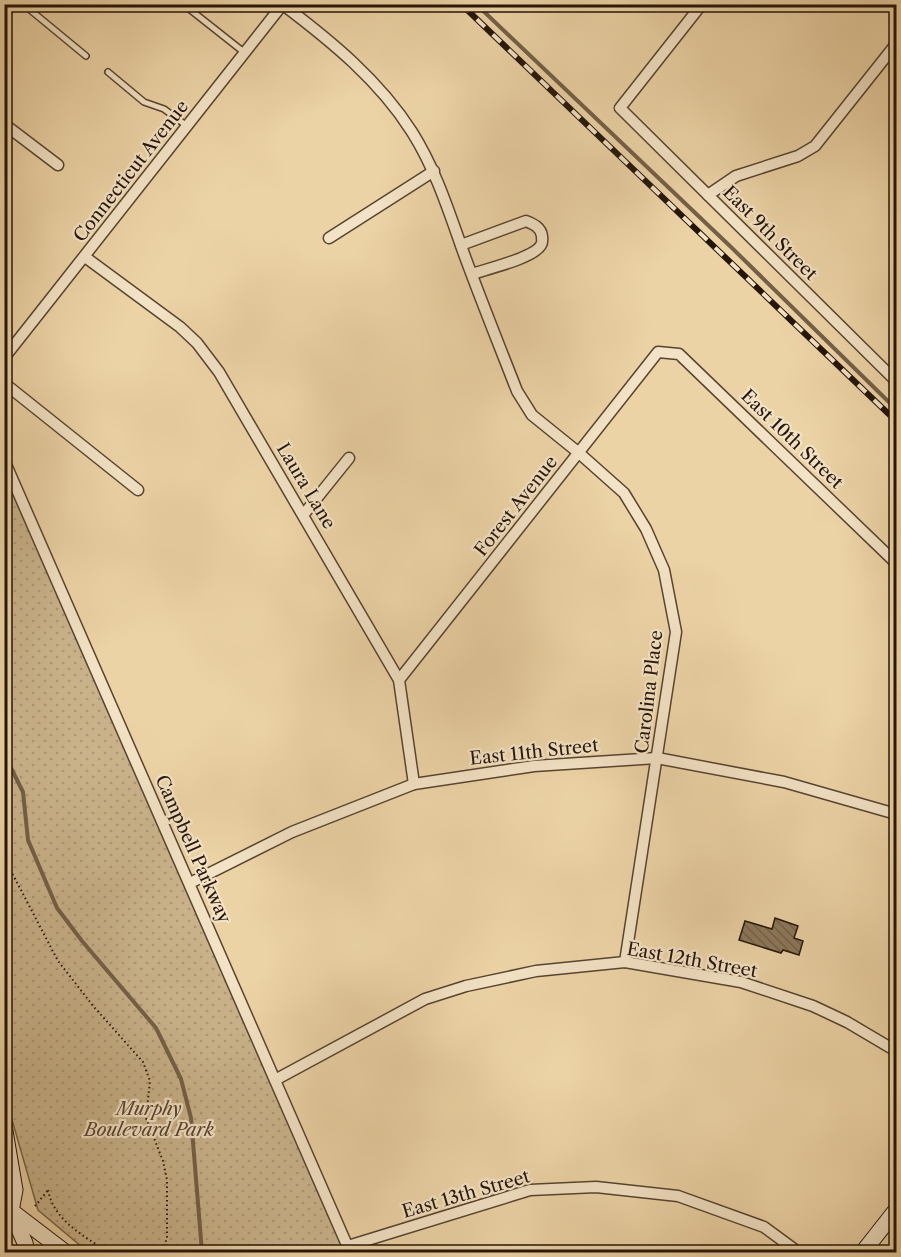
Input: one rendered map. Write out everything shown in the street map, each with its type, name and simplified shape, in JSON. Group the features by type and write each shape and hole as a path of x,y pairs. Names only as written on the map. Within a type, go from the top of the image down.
{"street":[{"path":"4,10 9,4"},
{"name":"East 9th Street","path":"702,4 620,108 897,381"},
{"name":"Connecticut Avenue","path":"4,358 282,5"},
{"name":"Carolina Place","path":"282,5 332,42 386,98 411,131 434,171 517,391 532,415 624,494 646,529 664,570 676,632 625,962"},
{"path":"708,195 736,176 798,156 811,149 897,44"},
{"path":"4,124 58,165"},
{"path":"329,238 434,171"},
{"path":"461,245 525,221 534,224 541,231 540,247 529,255 472,274"},
{"name":"Laura Lane","path":"85,256 180,327 197,343 219,372 399,680 414,784"},
{"name":"Forest Avenue","path":"399,680 658,352"},
{"name":"East 10th Street","path":"658,352 679,354 897,563"},
{"path":"4,383 138,490"},
{"path":"304,514 349,458"},
{"name":"Campbell Parkway","path":"4,460 349,1249"},
{"name":"East 11th Street","path":"190,883 291,832 414,784 534,766 657,758 784,782 897,814"},
{"name":"East 12th Street","path":"275,1080 425,999 466,986 536,971 625,962 741,982 813,1006 847,1022 897,1051"},
{"path":"4,1125 15,1190 7,1210"},
{"name":"East 13th Street","path":"349,1249 530,1190 596,1187 678,1196 764,1227 798,1252"},
{"path":"7,1210 25,1243 27,1252"},
{"path":"7,1210 65,1252"},
{"path":"863,1252 897,1210"}],"lane":[{"path":"23,4 86,56"},
{"path":"183,4 245,53"},
{"path":"108,72 144,102 164,109 187,126"}],"path":[{"path":"4,839 11,871 58,961 94,1007 143,1062 150,1081 146,1118 164,1161 167,1180 167,1238 163,1249 158,1252"},
{"path":"35,1206 48,1190 56,1213 78,1232 108,1252"},
{"path":"8,1237 9,1252"}],"green space":[{"name":"Murphy Boulevard Park","path":"4,460 350,1252 88,1252 38,1210 4,1092"}],"building":[{"path":"775,918 798,926 794,938 803,941 799,955 783,950 781,953 739,940 745,921 772,929"}],"waterway":[{"path":"476,4 732,248 896,409"},
{"path":"4,742 10,766 23,792 28,840 57,908 156,1028 181,1079 191,1118 202,1252"}],"railway":[{"path":"461,4 896,421"}]}
